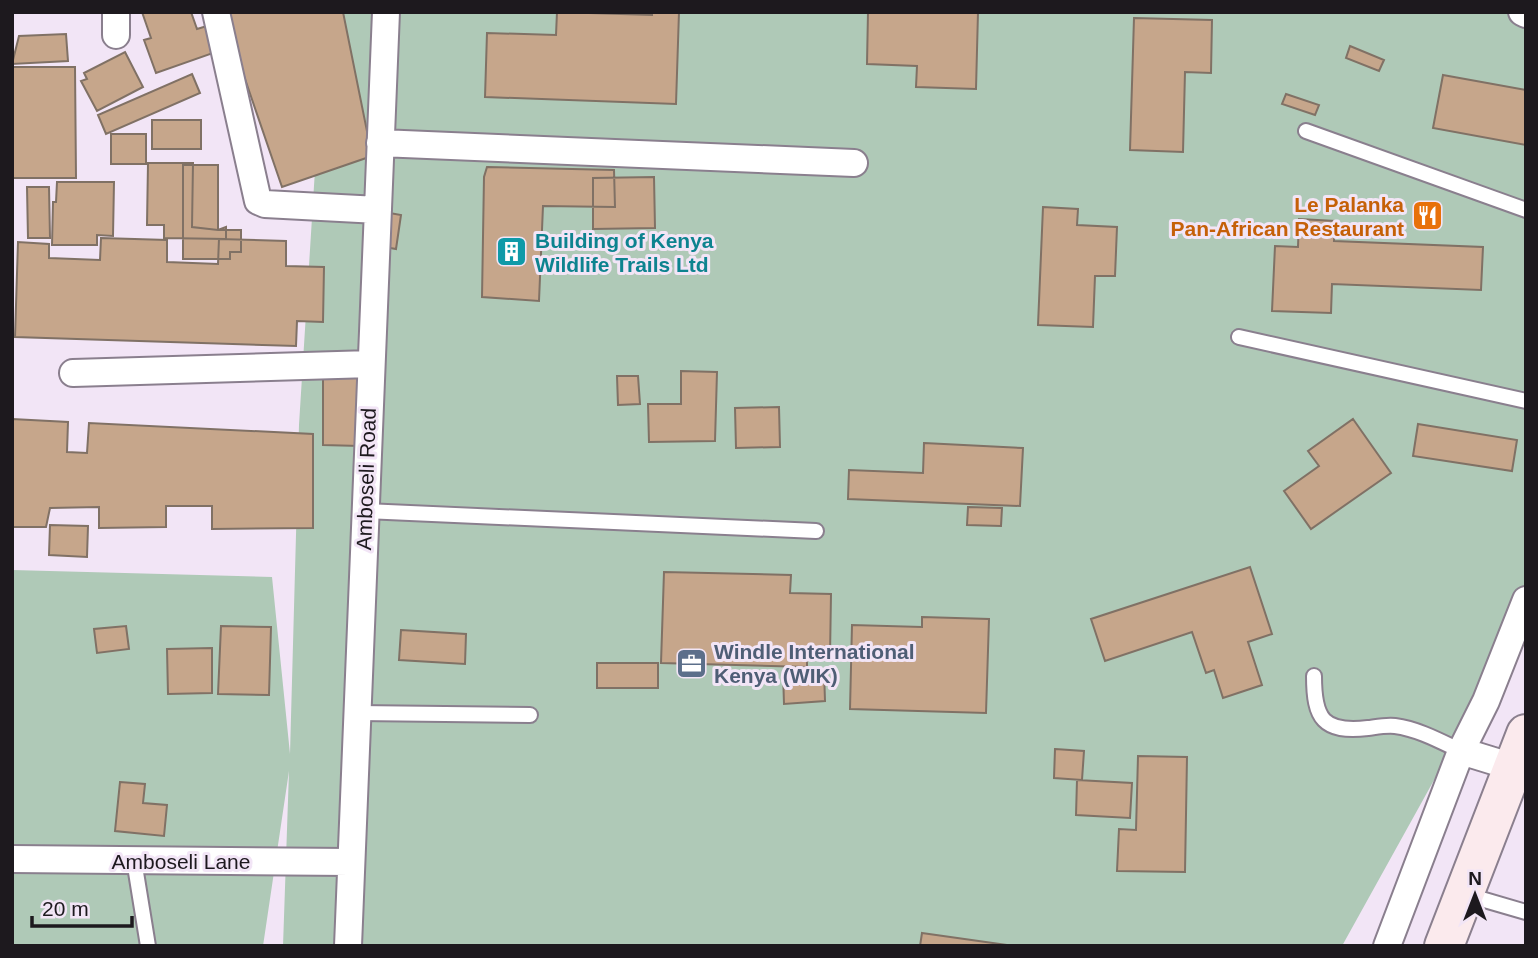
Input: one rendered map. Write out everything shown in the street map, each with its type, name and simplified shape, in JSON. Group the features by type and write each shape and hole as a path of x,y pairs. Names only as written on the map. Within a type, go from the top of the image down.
{"main road":[{"path":"1444,946 1519,751"}],"street":[{"path":"216,12 258,201 265,204 378,210"},
{"name":"Amboseli Road","path":"348,946 386,12"},
{"path":"380,143 854,163"},
{"path":"73,373 371,364"},
{"path":"1387,946 1461,751 1486,701 1526,600"},
{"path":"1461,751 1519,751"},
{"name":"Amboseli Lane","path":"12,859 350,862"}],"lane":[{"path":"1306,131 1526,210"},
{"path":"1239,337 1526,401"},
{"path":"365,511 816,531"},
{"path":"1314,676 1317,706 1325,722 1332,727 1355,729 1394,726 1424,734 1461,751"},
{"path":"357,713 530,715"},
{"path":"134,860 148,946"},
{"path":"1463,893 1526,912"}],"green space":[{"path":"319,12 1526,12 1526,596 1469,717 1342,946 283,946 289,771 263,946 12,946 12,570 272,577 290,754 299,425 317,138"}],"building":[{"path":"142,12 191,12 197,29 207,26 216,52 156,73 144,40 151,38"},
{"path":"222,12 343,12 372,156 282,187"},
{"path":"557,12 652,15 652,12 679,12 676,104 485,97 487,33 556,35"},
{"path":"868,12 978,12 976,89 916,87 917,66 867,64"},
{"path":"1134,18 1212,20 1211,73 1185,72 1183,152 1130,150"},
{"path":"66,34 68,61 12,64 19,36"},
{"path":"1350,46 1384,60 1379,71 1346,58"},
{"path":"125,52 143,87 97,111 81,81 87,79 84,73"},
{"path":"12,67 75,67 76,178 13,178"},
{"path":"192,74 200,93 106,134 98,115"},
{"path":"1443,75 1526,90 1526,145 1433,128"},
{"path":"1286,94 1319,105 1315,115 1282,104"},
{"path":"152,120 201,120 201,149 152,149"},
{"path":"111,134 146,134 146,164 111,164"},
{"path":"148,163 193,163 192,227 218,230 226,227 226,239 164,238 164,225 147,225"},
{"path":"183,165 218,165 218,230 241,230 241,252 230,252 230,259 183,259"},
{"name":"Building of Kenya Wildlife Trails Ltd","path":"487,167 614,170 615,207 543,206 539,301 482,297 484,177"},
{"path":"654,177 655,228 593,229 593,178"},
{"path":"57,182 114,182 113,236 97,235 97,245 52,245 53,202 56,202"},
{"path":"27,187 49,187 50,238 28,238"},
{"path":"1043,207 1078,209 1077,225 1117,227 1115,276 1095,276 1093,327 1038,325"},
{"path":"384,212 401,215 396,249 379,246"},
{"path":"1299,219 1335,221 1334,241 1483,247 1481,290 1332,284 1331,313 1272,311 1275,246 1298,247"},
{"path":"101,238 167,240 167,262 218,264 219,239 286,241 286,266 324,267 323,322 297,321 296,346 15,337 18,242 49,244 49,258 100,260"},
{"path":"323,371 361,371 360,446 323,445"},
{"path":"681,371 717,372 715,441 649,442 648,404 681,404"},
{"path":"617,376 638,376 640,404 618,405"},
{"path":"779,407 780,447 736,448 735,408"},
{"path":"12,419 68,422 67,452 87,453 89,423 313,434 313,528 212,529 212,506 166,506 166,527 99,528 99,507 50,508 46,527 12,527"},
{"path":"1353,419 1391,473 1311,529 1284,491 1319,466 1308,451"},
{"path":"1418,424 1517,440 1512,471 1413,456"},
{"path":"924,443 1023,448 1020,506 848,499 849,470 923,473"},
{"path":"968,507 1002,508 1001,526 967,525"},
{"path":"50,525 88,526 87,557 49,555"},
{"path":"1250,567 1272,634 1248,642 1262,685 1223,698 1214,670 1206,673 1192,632 1105,661 1091,619"},
{"path":"664,572 791,575 790,593 831,594 830,656 807,655 807,667 661,663"},
{"path":"922,617 989,619 986,713 850,709 852,625 922,627"},
{"path":"126,626 129,649 97,653 94,629"},
{"path":"221,626 271,627 269,695 218,694"},
{"path":"401,630 466,634 465,664 399,660"},
{"path":"212,648 212,693 168,694 167,649"},
{"path":"597,663 658,663 658,688 597,688"},
{"path":"824,671 825,701 784,704 783,672"},
{"path":"1055,749 1084,751 1082,780 1054,778"},
{"path":"1138,756 1187,757 1185,872 1117,871 1119,829 1136,830"},
{"path":"1077,780 1132,783 1130,818 1076,815"},
{"path":"120,782 145,784 143,803 167,805 164,836 115,831"},
{"path":"922,933 1014,946 920,946"}],"place":[{"name":"Le Palanka Pan-African Restaurant","path":"1427,216"},
{"name":"Building of Kenya Wildlife Trails Ltd","path":"512,252"},
{"name":"Windle International Kenya (WIK)","path":"691,663"}]}
